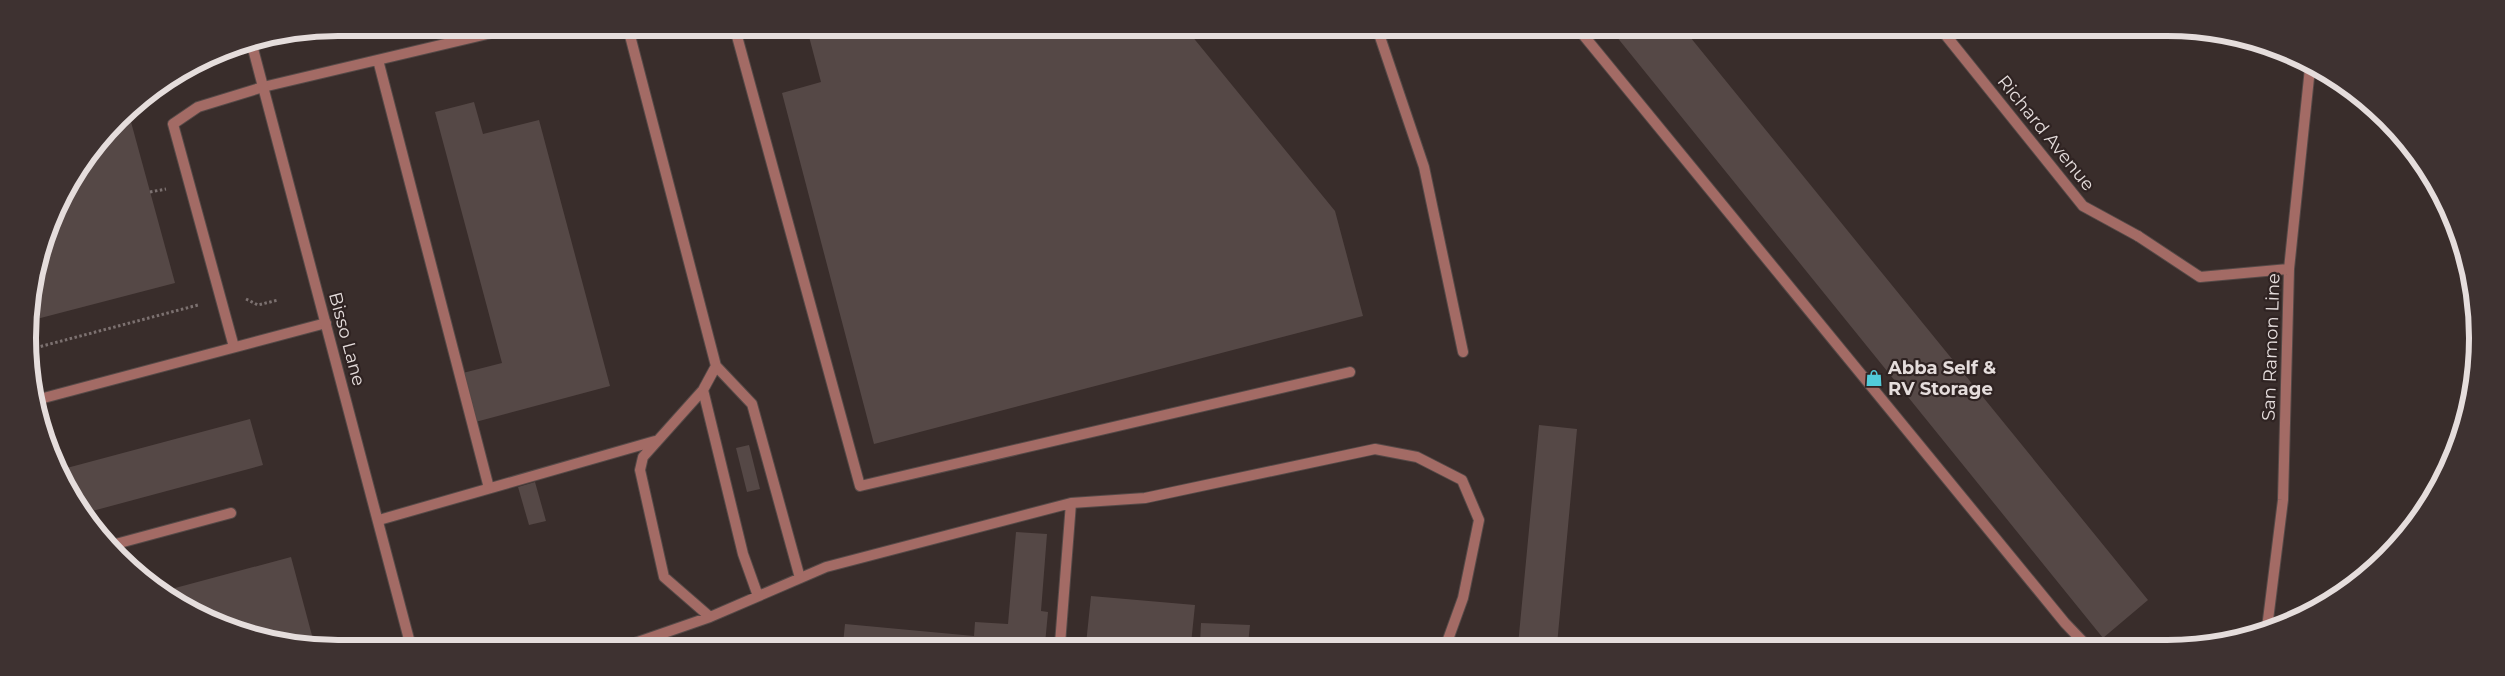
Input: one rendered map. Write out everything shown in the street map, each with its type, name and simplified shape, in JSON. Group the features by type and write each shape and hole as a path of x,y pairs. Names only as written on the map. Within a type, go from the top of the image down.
{"street":[{"path":"234,346 173,124 198,107 263,87 479,36"},
{"path":"630,36 716,366 752,404 800,578"},
{"path":"738,36 860,486 1350,372"},
{"path":"1380,36 1424,167 1463,352"},
{"path":"1584,36 2065,624 2081,640"},
{"name":"Richard Avenue","path":"1947,36 2084,206 2138,236 2200,277 2289,269"},
{"name":"Bisso Lane","path":"253,49 409,640"},
{"path":"378,60 489,488"},
{"name":"San Ramon Line","path":"2268,623 2283,500 2289,269 2310,72"},
{"path":"42,398 326,323"},
{"path":"710,617 664,577 640,470 643,457 655,441 703,390 716,366"},
{"path":"703,390 743,554 758,596"},
{"path":"379,520 655,441"},
{"path":"655,640 668,638 710,617 826,567 1071,503 1145,498 1375,449 1418,457 1462,480 1479,520 1462,598 1448,640"},
{"path":"1060,640 1071,503"},
{"path":"118,544 231,513"}],"path":[{"path":"36,348 199,305"}],"building":[{"path":"809,36 1192,36 1335,211 1363,316 874,444 782,93 821,82"},
{"path":"1616,36 1689,36 2148,600 2103,638"},
{"path":"474,102 483,134 539,120 610,386 468,424 455,375 502,363 435,112"},
{"path":"130,120 175,283 37,319 42,279 52,241 67,205 87,170 111,139"},
{"path":"250,419 263,465 91,511 66,468"},
{"path":"1539,425 1577,429 1557,640 1518,640"},
{"path":"749,445 760,489 747,492 736,448"},
{"path":"535,482 546,521 529,525 518,487"},
{"path":"1016,532 1047,534 1041,611 1048,612 1045,640 843,640 845,624 974,636 975,622 1008,624"},
{"path":"291,557 313,638 279,634 241,624 205,609 170,589"},
{"path":"1091,596 1195,605 1191,640 1086,640"},
{"path":"1201,623 1250,625 1248,640 1200,640"}],"place":[{"name":"Abba Self & RV Storage","path":"1874,378"}]}
